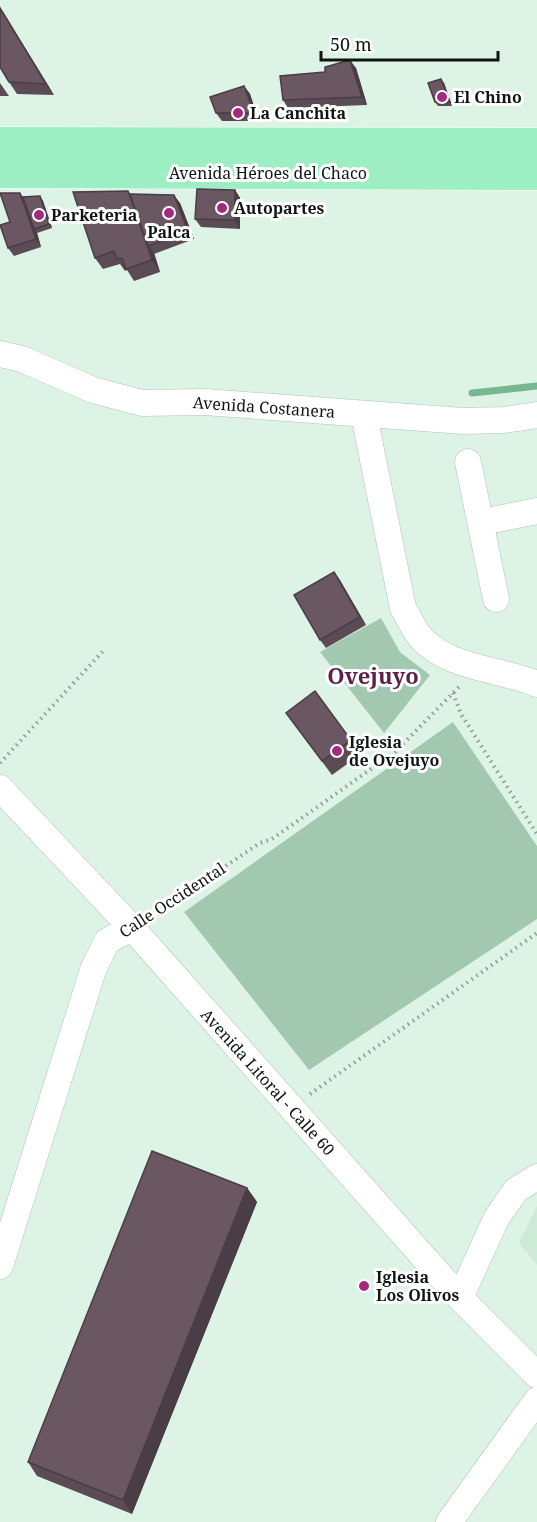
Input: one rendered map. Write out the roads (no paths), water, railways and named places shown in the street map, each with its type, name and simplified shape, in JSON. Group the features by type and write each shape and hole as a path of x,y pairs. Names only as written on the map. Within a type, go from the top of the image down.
{"main road":[{"name":"Avenida Héroes del Chaco","path":"0,144 537,144"},
{"name":"Avenida Héroes del Chaco","path":"0,172 537,174"}],"street":[{"name":"Avenida Costanera","path":"0,354 22,358 93,390 142,402 205,402 463,421 537,416"},
{"path":"364,415 403,608 418,634 444,654 471,666 535,681"},
{"path":"468,462 496,599"},
{"path":"482,522 537,511"},
{"name":"Avenida Litoral - Calle 60","path":"0,788 132,928 460,1298 537,1375"},
{"name":"Calle Occidental","path":"0,1266 93,970 107,941 132,928"},
{"path":"460,1298 496,1219 516,1190 537,1177"},
{"path":"449,1522 537,1400"}],"waterway":[{"path":"472,393 537,386"}],"place":[{"name":"El Chino","path":"442,97"},
{"name":"La Canchita","path":"238,113"},
{"name":"Autopartes","path":"222,208"},
{"name":"Palca","path":"169,213"},
{"name":"Parketeria","path":"39,215"},
{"name":"Iglesia de Ovejuyo","path":"337,751"},
{"name":"Iglesia Los Olivos","path":"364,1286"}],"district":[{"name":"Ovejuyo","path":"373,676"}]}
